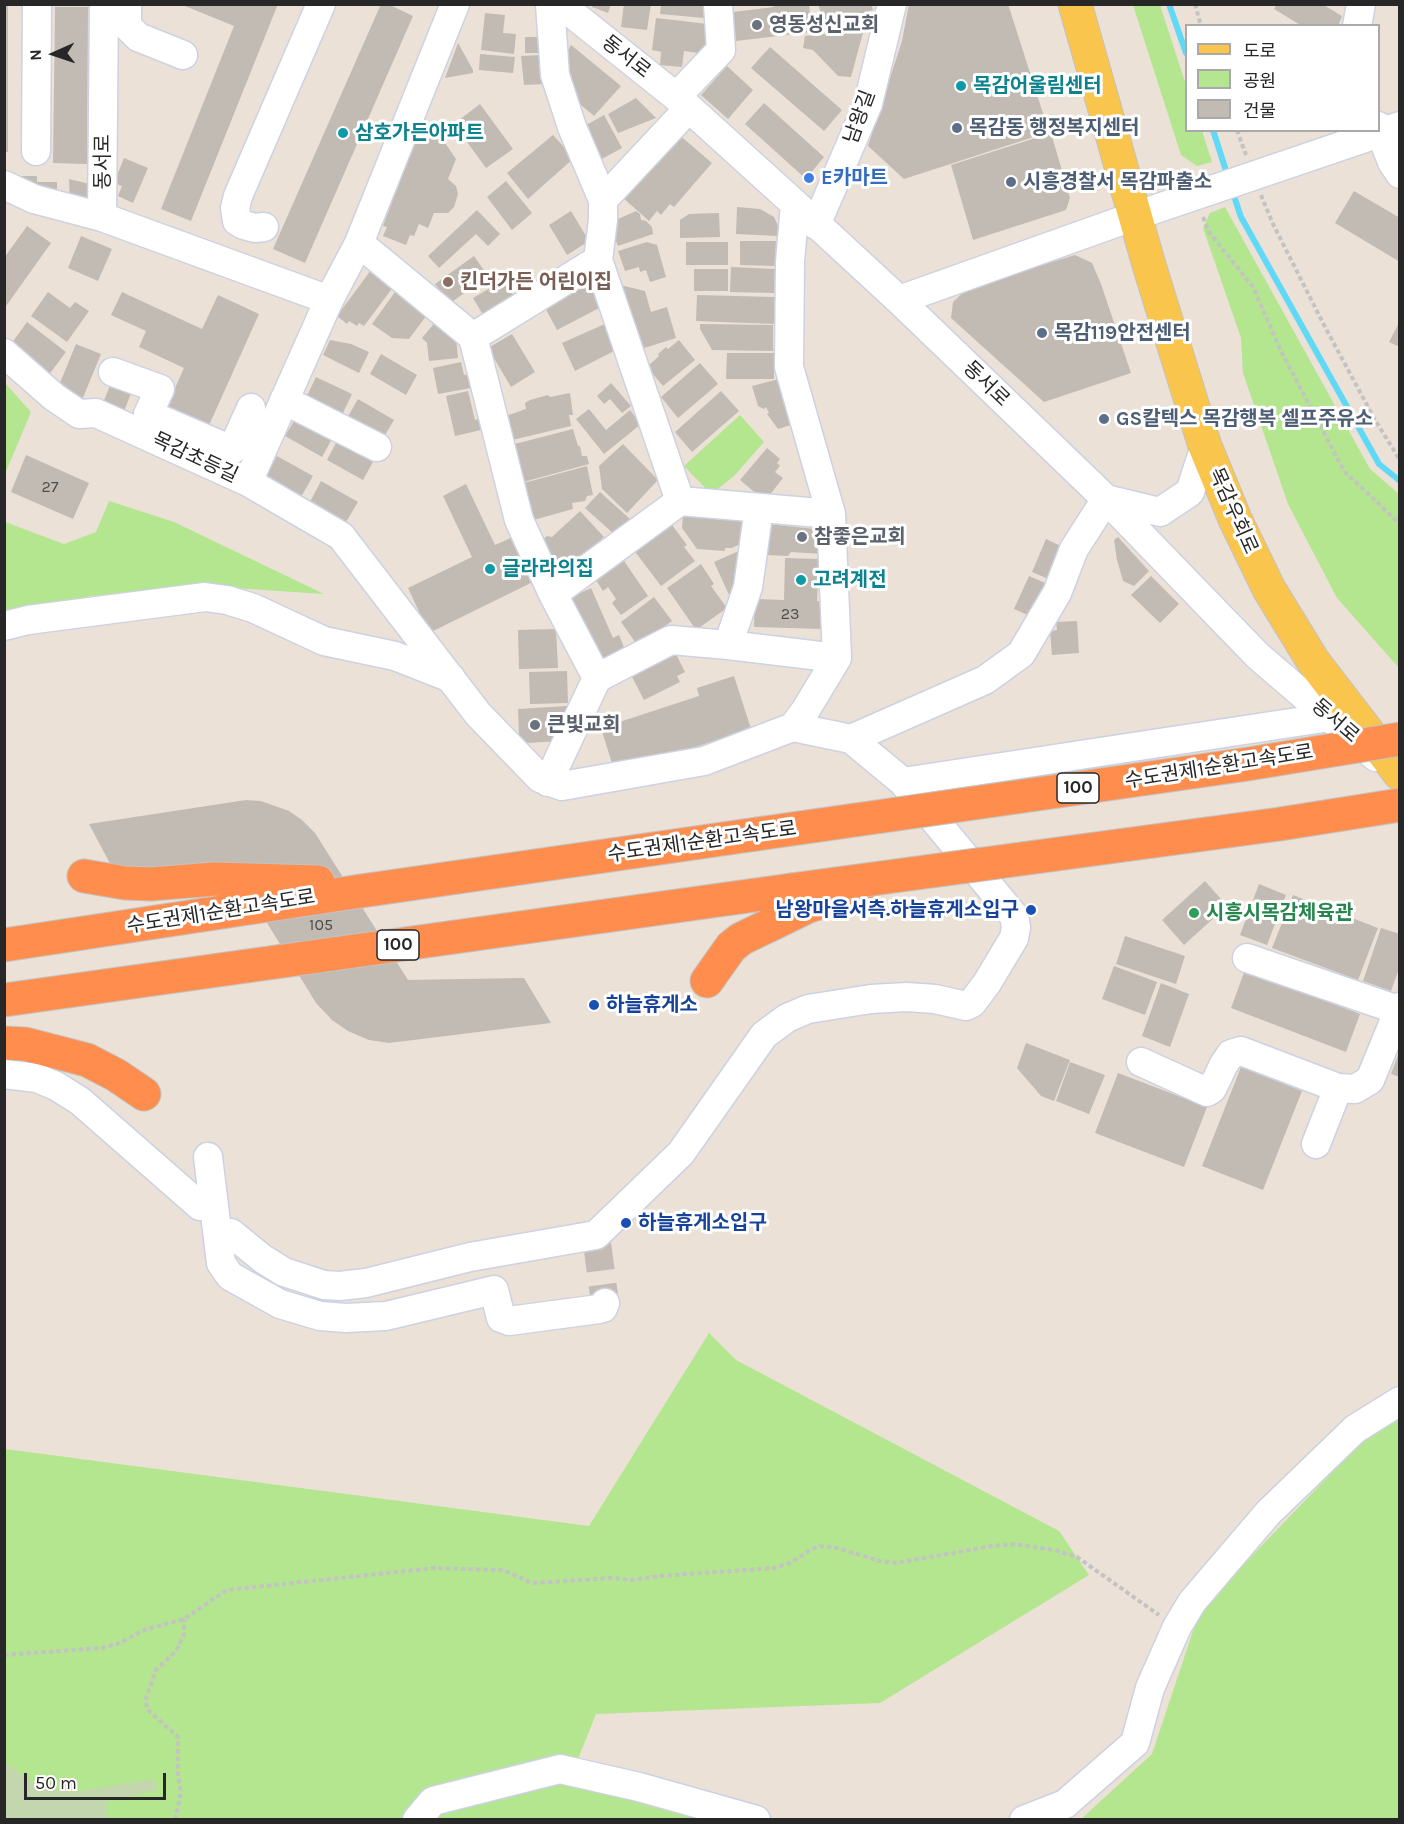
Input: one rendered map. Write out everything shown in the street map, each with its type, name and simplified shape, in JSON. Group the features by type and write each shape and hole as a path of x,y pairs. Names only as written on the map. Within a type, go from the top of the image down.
{"highway":[{"name":"수도권제1순환고속도로","path":"4,945 1248,764 1400,739"},
{"name":"100","path":"4,1000 1280,824 1400,805"},
{"path":"707,981 736,943 798,911 858,890 939,871"},
{"path":"84,876 125,883 214,879 412,884"},
{"path":"4,1043 25,1044 87,1060 116,1075 144,1094"}],"main road":[{"name":"목감우회로","path":"1075,4 1135,216 1205,446 1235,519 1269,589 1313,661 1400,775"}],"street":[{"path":"36,151 37,4"},
{"name":"동서로","path":"4,185 34,199 102,217 104,4"},
{"path":"127,4 128,26 138,37 183,55"},
{"path":"264,227 255,228 237,220 238,196 321,4"},
{"name":"목감초등길","path":"4,353 54,397 79,414 96,413 248,482 329,300 358,243 455,4"},
{"path":"550,4 555,75 572,127 603,200 598,260 680,501"},
{"name":"동서로","path":"560,4 682,102 795,204 899,300 1106,499 1258,656 1400,775"},
{"path":"603,200 721,50 718,4"},
{"name":"남왕길","path":"816,225 868,104 892,4"},
{"path":"1357,24 1360,4"},
{"path":"1386,128 1392,162 1400,174"},
{"path":"899,300 1375,132"},
{"path":"248,482 341,536 478,714 540,778 548,782 562,786 704,761 793,727 837,658 831,514 789,367 790,262 795,204"},
{"path":"102,217 329,300"},
{"path":"358,243 473,337 519,520 552,594 597,678"},
{"path":"473,337 598,260"},
{"path":"96,413 116,363 159,389 148,414 232,450 251,408"},
{"path":"284,400 376,447"},
{"path":"851,739 985,680 1021,654 1057,593 1074,549 1106,499 1160,512 1190,492 1205,446"},
{"path":"552,594 680,501 831,514"},
{"path":"728,645 748,588 759,508"},
{"path":"4,626 28,620 205,597 227,600 253,608 324,641 395,656 451,678"},
{"path":"548,782 597,678 671,640 837,658"},
{"path":"903,782 1330,717"},
{"path":"231,1233 262,1259 284,1272 324,1285 340,1286 470,1257 596,1239 681,1153 764,1035 787,1018 808,1008 871,999 907,997 926,998 966,1006 972,1003 1014,938 1016,927 1014,916 903,782 851,739 793,727"},
{"path":"1141,1062 1207,1092 1212,1089 1231,1054 1241,1051 1338,1088 1354,1089 1370,1080 1399,1008 1247,958"},
{"path":"4,1074 38,1078 80,1101 200,1206"},
{"path":"1316,1144 1338,1088"},
{"path":"208,1157 220,1263 230,1276 280,1304 320,1316 346,1318 386,1316 494,1290 501,1318 509,1321 599,1309 603,1308 605,1303"},
{"path":"1024,1820 1065,1804 1135,1743 1150,1688 1177,1628 1192,1602 1268,1514 1355,1429 1400,1401"},
{"path":"417,1820 433,1801 560,1769 639,1787 756,1820"}],"path":[{"path":"1195,4 1200,24"},
{"path":"1253,175 1273,224 1319,315 1375,420 1400,460"},
{"path":"1195,195 1209,232 1253,287 1281,351 1344,471 1400,524"},
{"path":"4,1655 101,1648 117,1644 144,1630 184,1619 227,1590 434,1568 503,1570 532,1583 613,1578 631,1580 774,1568 790,1563 821,1546 896,1563 1012,1544 1054,1550 1077,1557 1177,1628"},
{"path":"175,1820 181,1792 178,1777 178,1737 148,1710 145,1701 156,1670 176,1651 184,1634 184,1619"}],"green space":[{"path":"1133,5 1160,5 1185,82 1185,132 1202,132 1212,162 1197,166 1181,155"},
{"path":"1225,207 1370,469 1399,494 1399,668 1337,598 1288,504 1243,373 1241,338 1203,228 1210,213"},
{"path":"5,383 31,412 5,474"},
{"path":"740,415 764,442 734,476 711,494 684,466"},
{"path":"109,501 174,522 324,594 204,586 90,596 5,618 5,522 64,544 96,532"},
{"path":"709,1333 736,1360 1059,1531 1089,1575 880,1703 596,1714 568,1784 705,1819 5,1820 5,1449 589,1526"},
{"path":"1399,1413 1399,1819 1080,1820 1152,1754 1200,1610 1367,1436"},
{"path":"5,1762 40,1788 73,1792 153,1779 157,1790 106,1802 107,1819 5,1819"}],"building":[{"path":"5,4 8,4 8,152 5,152"},
{"path":"180,4 278,4 191,221 161,209 234,26"},
{"name":"삼호가든아파트","path":"381,4 388,4 413,16 305,263 273,249"},
{"path":"593,4 611,4 608,13 592,7"},
{"path":"624,4 651,4 647,30 621,27"},
{"path":"661,4 705,4 704,18 660,14"},
{"path":"773,4 809,4 812,32 736,41 733,12 774,7"},
{"path":"818,4 871,4 873,10 825,26"},
{"name":"목감어울림센터","path":"909,4 1008,4 1049,132 904,179 868,146 902,41"},
{"path":"1277,4 1322,4 1342,16 1339,24 1299,24 1274,9"},
{"path":"55,7 88,7 87,164 53,163"},
{"path":"485,13 505,15 503,33 516,34 514,54 481,50"},
{"path":"656,18 708,24 705,48 698,53 684,51 682,67 660,65 661,52 652,50"},
{"path":"864,29 851,77 838,76 813,50 803,48 805,36"},
{"path":"525,37 542,37 543,53 525,53"},
{"path":"458,43 473,73 445,78"},
{"path":"571,45 621,86 594,116 568,94 561,63"},
{"path":"770,47 842,110 824,131 751,68"},
{"path":"480,54 515,57 513,73 479,70"},
{"path":"541,55 544,84 524,85 521,56"},
{"path":"727,66 753,90 728,119 701,95"},
{"path":"636,98 656,118 618,133 608,114"},
{"path":"764,103 824,157 806,179 745,124"},
{"path":"480,104 513,149 486,168 454,124"},
{"path":"604,115 622,148 600,160 581,128"},
{"path":"426,123 434,129 433,136 443,140 456,159 448,179 456,186 458,194 454,207 448,213 434,213 428,228 419,224 414,236 410,235 406,245 383,236 387,227 383,226 421,125"},
{"path":"677,133 712,163 674,207 670,204 661,215 657,211 649,221 621,196"},
{"name":"시흥경찰서 목감파출소","path":"1051,133 1070,198 1066,210 973,240 951,165"},
{"path":"553,135 574,158 528,199 507,173"},
{"path":"124,158 148,168 133,203 118,196 122,186 114,183"},
{"path":"16,176 37,176 37,182 57,182 57,192 27,193"},
{"path":"69,179 94,185 92,204 70,206"},
{"path":"506,181 532,213 512,230 487,197"},
{"path":"1354,191 1400,218 1400,262 1335,223"},
{"path":"737,207 760,209 774,217 778,226 778,236 736,234"},
{"path":"477,210 500,234 488,246 476,234 439,268 428,256"},
{"path":"571,211 589,241 567,255 549,225"},
{"path":"636,211 640,214 641,220 646,221 652,227 653,234 618,246 609,223"},
{"path":"719,213 720,237 680,238 680,220 689,214"},
{"path":"27,226 51,243 4,309 4,258"},
{"path":"81,236 112,249 98,281 68,268"},
{"path":"740,241 776,241 775,266 740,265"},
{"path":"647,242 657,245 666,277 650,282 646,270 640,272 639,267 625,271 618,251"},
{"path":"686,242 728,242 728,265 686,265"},
{"name":"목감119안전센터","path":"1075,255 1092,263 1131,373 1044,402 951,318 953,302 969,287"},
{"path":"474,256 488,276 449,304 435,284"},
{"path":"731,267 775,269 774,293 730,292"},
{"path":"694,269 728,269 728,291 694,291"},
{"path":"371,270 394,286 364,326 359,323 357,326 349,321 347,324 337,316"},
{"path":"504,280 517,301 486,320 473,298"},
{"path":"589,280 603,306 557,330 543,304"},
{"path":"620,285 645,291 651,312 667,307 676,338 641,349"},
{"path":"48,292 70,308 75,302 89,311 67,342 31,316"},
{"path":"122,292 202,329 218,295 259,314 206,432 164,413 184,368 139,347 146,331 111,315"},
{"path":"395,292 427,315 409,339 392,338 372,324"},
{"path":"697,295 775,297 774,324 696,321"},
{"path":"437,320 456,338 458,358 429,361 427,343 422,338"},
{"path":"1400,321 1400,347 1389,342"},
{"path":"27,322 66,352 48,376 9,347"},
{"path":"607,323 618,349 575,371 562,343"},
{"path":"700,324 773,325 773,351 712,350 700,329"},
{"path":"512,334 535,372 511,387 488,348"},
{"path":"330,340 351,344 369,352 359,373 323,355"},
{"path":"679,340 695,360 663,386 647,367 666,347 668,349"},
{"path":"76,344 101,354 82,400 57,390"},
{"path":"727,353 774,353 774,379 726,379"},
{"path":"381,354 417,375 406,395 370,374"},
{"path":"461,362 464,375 469,374 471,388 438,394 433,368"},
{"path":"700,363 718,384 678,418 661,397"},
{"path":"316,377 352,394 341,417 305,400"},
{"path":"113,378 134,386 122,416 101,408"},
{"path":"783,378 794,424 778,429 767,414 769,413 766,407 764,409 758,406 752,386"},
{"path":"611,383 631,406 622,413 610,399 604,404 597,396"},
{"path":"468,391 475,420 478,419 481,430 455,436 446,396"},
{"path":"721,391 739,411 692,452 675,432"},
{"path":"570,393 573,415 569,415 571,426 508,441 503,417 526,409 525,403 530,400 548,395 550,397"},
{"path":"358,399 394,420 382,440 346,420"},
{"path":"589,409 606,430 630,410 641,424 604,454 576,419"},
{"path":"297,416 333,437 322,457 285,436"},
{"path":"573,429 582,456 587,456 589,464 520,483 511,445"},
{"path":"338,439 374,460 363,480 327,460"},
{"path":"623,444 658,480 627,513 602,489 599,466"},
{"path":"767,448 780,459 777,463 780,466 775,472 783,478 765,501 740,480"},
{"path":"26,455 89,483 73,519 11,492"},
{"path":"277,456 313,476 301,497 265,476"},
{"path":"587,466 593,495 587,496 585,501 572,503 573,509 530,521 520,484"},
{"path":"321,481 358,502 346,522 310,502"},
{"name":"글라라의집","path":"466,484 495,545 515,536 537,580 429,633 408,588 472,557 443,496"},
{"path":"600,492 630,519 615,535 585,508"},
{"path":"580,511 604,537 564,574 558,568 560,566 539,543 547,536 552,537"},
{"path":"683,514 744,518 744,531 740,531 740,544 732,548 725,548 725,551 697,549 682,528"},
{"path":"669,521 687,545 684,547 695,561 661,586 633,549"},
{"path":"767,524 816,529 824,543 823,554 791,552 788,556 765,555"},
{"path":"1118,537 1149,571 1134,586 1123,581 1114,540"},
{"path":"1046,539 1067,549 1053,581 1032,572"},
{"path":"741,550 745,582 730,597 714,562"},
{"path":"622,558 648,596 621,615 612,603 616,599 608,587 603,591 594,577"},
{"path":"785,558 819,559 817,601 825,602 825,629 754,627 755,599 784,600"},
{"path":"701,564 714,584 711,586 727,608 696,630 667,588"},
{"path":"1029,576 1050,585 1035,618 1014,609"},
{"path":"1151,576 1179,604 1160,623 1131,595"},
{"path":"591,588 613,638 619,635 626,652 602,663 571,605 574,596"},
{"path":"654,597 672,621 638,646 621,622"},
{"path":"1077,621 1079,653 1052,655 1050,631 1057,630 1056,622"},
{"path":"556,629 558,668 519,669 518,630"},
{"path":"667,654 669,658 676,654 685,672 677,676 680,682 644,700 630,673"},
{"path":"567,671 568,703 530,704 529,672"},
{"path":"734,676 751,729 615,773 601,728 699,696 697,688"},
{"path":"567,706 568,728 560,741 527,743 519,735 518,709"},
{"path":"246,800 261,801 289,811 315,833 408,980 524,978 551,1023 389,1043 369,1040 348,1031 332,1020 316,1003 236,872 114,871 89,824"},
{"name":"시흥시목감체육관","path":"1205,881 1227,906 1184,945 1162,920"},
{"path":"1259,884 1286,895 1267,945 1240,935"},
{"path":"1293,895 1378,928 1358,980 1272,948"},
{"path":"1381,928 1400,934 1400,966 1391,991 1363,981"},
{"path":"1125,936 1185,956 1176,984 1116,964"},
{"path":"1114,966 1157,982 1145,1015 1102,999"},
{"path":"1245,970 1360,1014 1346,1052 1231,1008"},
{"path":"1161,983 1189,994 1170,1047 1142,1036"},
{"path":"1026,1043 1070,1060 1054,1101 1041,1096 1017,1068"},
{"path":"1400,1050 1400,1077 1391,1074"},
{"path":"1070,1062 1105,1075 1089,1114 1056,1101"},
{"path":"1241,1067 1302,1091 1263,1190 1202,1166"},
{"path":"1118,1073 1207,1107 1184,1167 1095,1133"}],"waterway":[{"path":"1169,4 1185,50"},
{"path":"1214,132 1228,177"},
{"path":"1232,190 1241,217 1379,464 1400,481"}],"tunnel":[{"path":"597,1243 605,1303"}],"place":[{"name":"영동성신교회","path":"757,25"},
{"name":"목감어울림센터","path":"961,86"},
{"name":"목감동 행정복지센터","path":"957,128"},
{"name":"삼호가든아파트","path":"343,133"},
{"name":"E카마트","path":"809,178"},
{"name":"시흥경찰서 목감파출소","path":"1011,182"},
{"name":"킨더가든 어린이집","path":"448,282"},
{"name":"목감119안전센터","path":"1042,333"},
{"name":"GS칼텍스 목감행복 셀프주유소","path":"1104,419"},
{"name":"참좋은교회","path":"802,537"},
{"name":"글라라의집","path":"490,569"},
{"name":"고려계전","path":"801,580"},
{"name":"큰빛교회","path":"535,725"},
{"name":"남왕마을서측.하늘휴게소입구","path":"1031,910"},
{"name":"시흥시목감체육관","path":"1194,913"},
{"name":"하늘휴게소","path":"594,1005"},
{"name":"하늘휴게소입구","path":"626,1223"}]}
